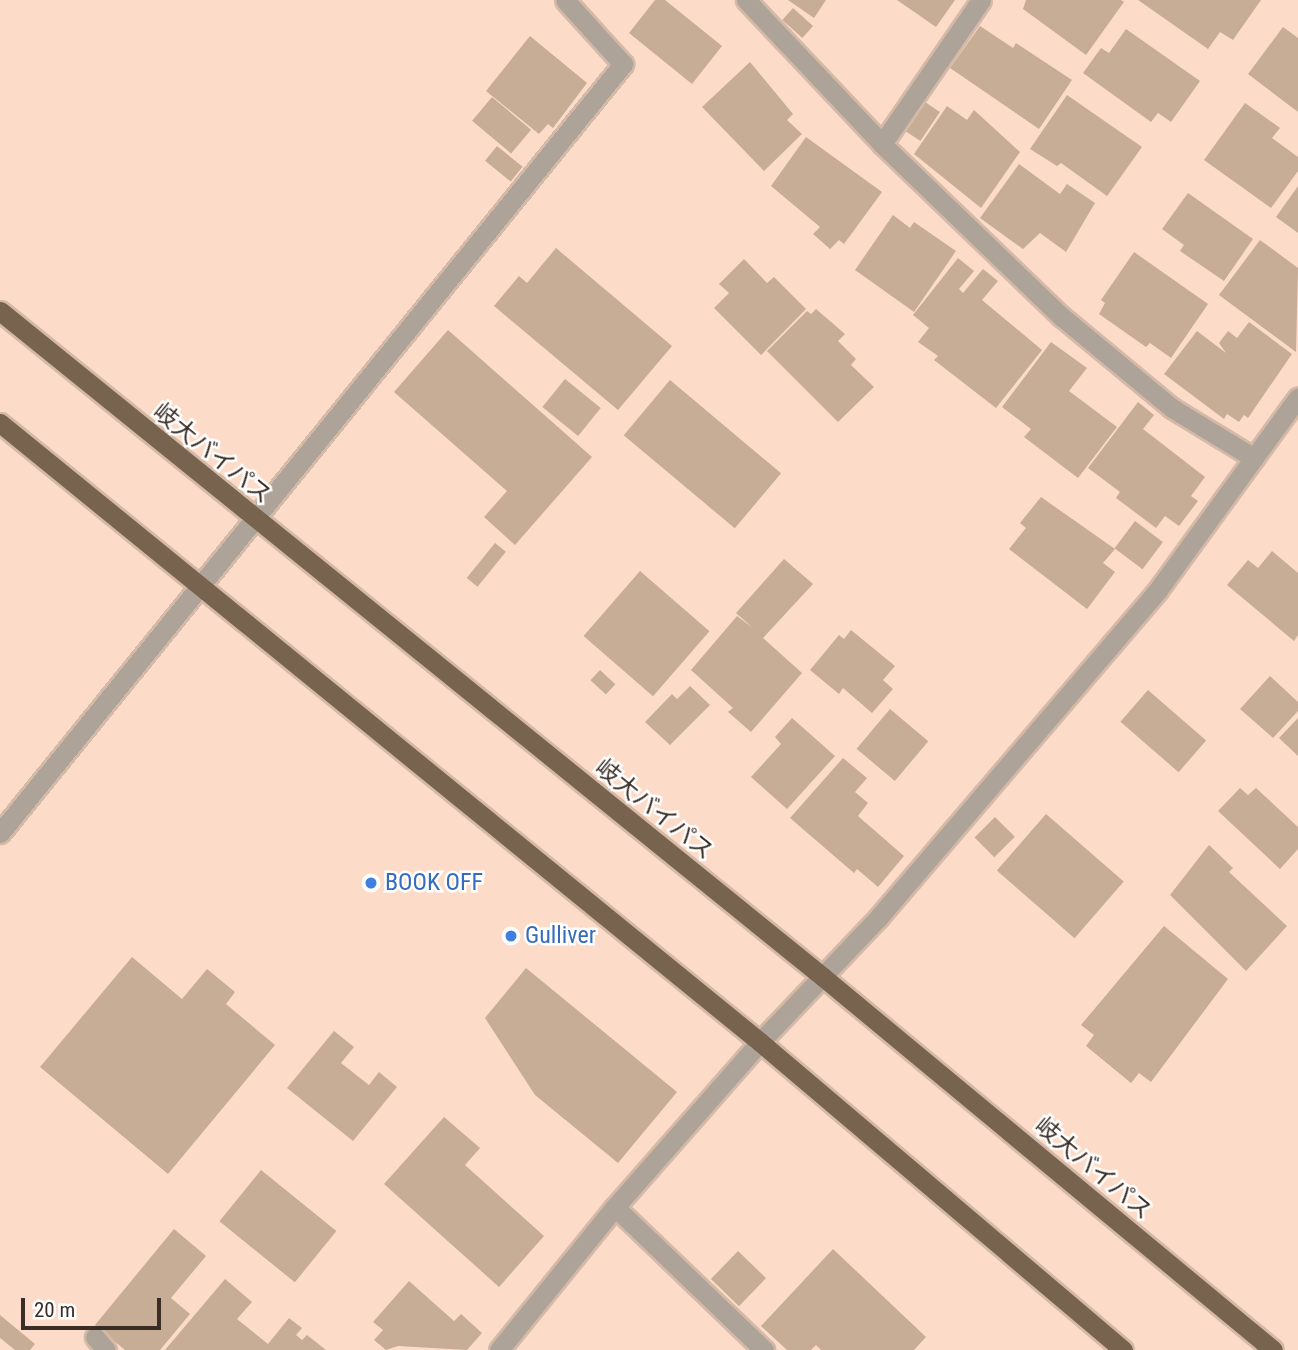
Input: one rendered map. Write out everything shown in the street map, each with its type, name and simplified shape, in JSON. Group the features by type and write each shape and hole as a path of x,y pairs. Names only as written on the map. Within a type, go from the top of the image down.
{"highway":[{"name":"岐大バイパス","path":"0,311 256,521 823,977 1273,1350"},
{"path":"0,423 760,1042 1123,1350"}],"street":[{"path":"0,833 201,589 624,64 565,0"},
{"path":"746,0 882,144 1062,317 1172,408 1254,457"},
{"path":"882,144 981,0"},
{"path":"499,1350 615,1207 760,1042 823,977 1158,590 1298,397"},
{"path":"615,1207 764,1350"}],"building":[{"path":"655,0 665,0 722,46 692,84 629,33"},
{"path":"788,0 826,0 814,18"},
{"path":"897,0 955,0 936,27"},
{"path":"1026,0 1124,2 1086,55 1023,9"},
{"path":"1138,0 1261,0 1233,40 1220,32 1208,49"},
{"path":"793,8 813,26 802,38 782,20"},
{"path":"980,26 1013,48 1016,43 1072,80 1039,129 950,68"},
{"path":"1283,27 1298,38 1298,112 1248,74"},
{"path":"1126,29 1200,81 1171,122 1158,113 1151,122 1083,73 1101,48 1109,53"},
{"path":"530,36 587,83 553,128 548,124 539,134 486,91"},
{"path":"750,62 793,114 787,120 802,134 764,171 702,107"},
{"path":"1067,95 1142,147 1107,196 1061,163 1057,166 1030,149"},
{"path":"492,97 531,130 511,154 472,121"},
{"path":"925,102 940,112 920,141 905,131"},
{"path":"1245,103 1280,128 1272,138 1298,157 1298,171 1271,208 1204,160"},
{"path":"947,106 967,120 974,110 1020,152 981,208 914,154"},
{"path":"806,137 882,192 844,244 839,240 830,249 813,234 820,227 771,186"},
{"path":"497,146 523,167 511,182 485,161"},
{"path":"1019,164 1060,194 1067,184 1095,203 1066,252 1040,233 1023,249 980,218"},
{"path":"1298,186 1298,233 1276,217"},
{"path":"1188,193 1253,239 1224,281 1180,251 1184,245 1162,229"},
{"path":"893,215 910,228 914,222 956,251 914,312 855,270"},
{"path":"1260,240 1298,268 1296,352 1219,295"},
{"path":"556,248 672,346 618,410 494,306 519,276 527,283"},
{"path":"1134,252 1208,304 1171,358 1150,343 1146,347 1099,314 1105,303 1101,300"},
{"path":"958,258 974,271 959,289 963,293 983,269 998,281 982,300 1042,350 996,408 934,360 938,356 918,342 929,328 913,315"},
{"path":"744,259 767,283 774,277 806,309 761,355 714,308 729,293 719,284"},
{"path":"816,309 845,334 838,341 856,359 851,365 874,387 838,422 767,351 807,311 811,314"},
{"path":"1249,322 1292,354 1248,418 1244,415 1239,422 1227,414 1224,419 1164,374 1197,331 1226,353 1219,343 1228,331 1237,338"},
{"path":"448,330 592,457 515,545 484,517 507,491 394,392"},
{"path":"1051,342 1087,368 1069,391 1117,427 1078,478 1024,437 1031,429 1002,407"},
{"path":"565,379 601,408 578,436 542,407"},
{"path":"670,380 781,473 735,528 624,435"},
{"path":"1138,402 1154,415 1143,429 1205,477 1191,496 1198,501 1179,526 1165,516 1156,528 1116,498 1120,492 1088,468"},
{"path":"1041,497 1115,549 1103,563 1115,572 1087,609 1009,549 1026,528 1020,523"},
{"path":"1135,521 1163,542 1142,569 1115,548"},
{"path":"495,543 506,552 478,587 467,578"},
{"path":"1272,551 1298,573 1298,635 1294,641 1227,585 1248,560 1258,568"},
{"path":"784,559 813,584 763,638 802,673 751,732 728,712 733,708 691,670 737,616 753,628 736,613"},
{"path":"640,571 709,631 653,696 584,636"},
{"path":"851,630 895,666 883,680 893,689 872,713 843,688 839,694 810,670 839,635 844,639"},
{"path":"600,670 615,684 606,695 590,680"},
{"path":"1270,676 1298,702 1298,711 1273,738 1240,709"},
{"path":"690,686 710,705 670,745 645,722 672,694 677,699"},
{"path":"1148,690 1206,741 1179,772 1120,722"},
{"path":"890,709 928,741 895,781 857,749"},
{"path":"792,718 835,756 787,809 751,777 781,744 775,737"},
{"path":"1298,718 1298,756 1279,738"},
{"path":"843,758 867,778 855,792 868,803 858,816 904,856 878,887 857,869 854,873 790,818"},
{"path":"1240,788 1248,795 1256,788 1298,827 1298,849 1280,869 1218,811"},
{"path":"1046,814 1124,882 1075,938 997,871"},
{"path":"995,817 1015,837 994,857 974,838"},
{"path":"1209,845 1233,868 1229,872 1287,926 1246,971 1170,895"},
{"path":"1164,926 1228,979 1151,1082 1139,1073 1131,1083 1086,1046 1094,1035 1081,1025"},
{"path":"132,957 182,999 207,969 235,992 226,1004 275,1045 168,1174 40,1067"},
{"path":"526,968 677,1092 618,1163 535,1095 485,1018"},
{"path":"334,1031 354,1047 341,1063 369,1085 379,1072 397,1087 353,1141 287,1088"},
{"path":"444,1117 480,1148 465,1165 544,1236 499,1287 384,1184"},
{"path":"261,1170 336,1231 295,1282 219,1221"},
{"path":"174,1229 206,1256 171,1298 190,1314 160,1350 125,1350 95,1325"},
{"path":"833,1249 926,1337 914,1350 821,1350 816,1345 811,1350 787,1350 761,1326"},
{"path":"738,1251 766,1278 739,1306 711,1279"},
{"path":"225,1279 252,1302 237,1319 268,1344 289,1318 302,1328 296,1335 302,1340 307,1335 326,1350 165,1350"},
{"path":"409,1281 454,1321 461,1314 482,1333 467,1350 398,1346 386,1350 374,1340 383,1330 373,1322"},
{"path":"0,1315 35,1344 30,1350 15,1350 0,1338"}],"place":[{"name":"BOOK OFF","path":"371,883"},
{"name":"Gulliver","path":"511,936"}]}
